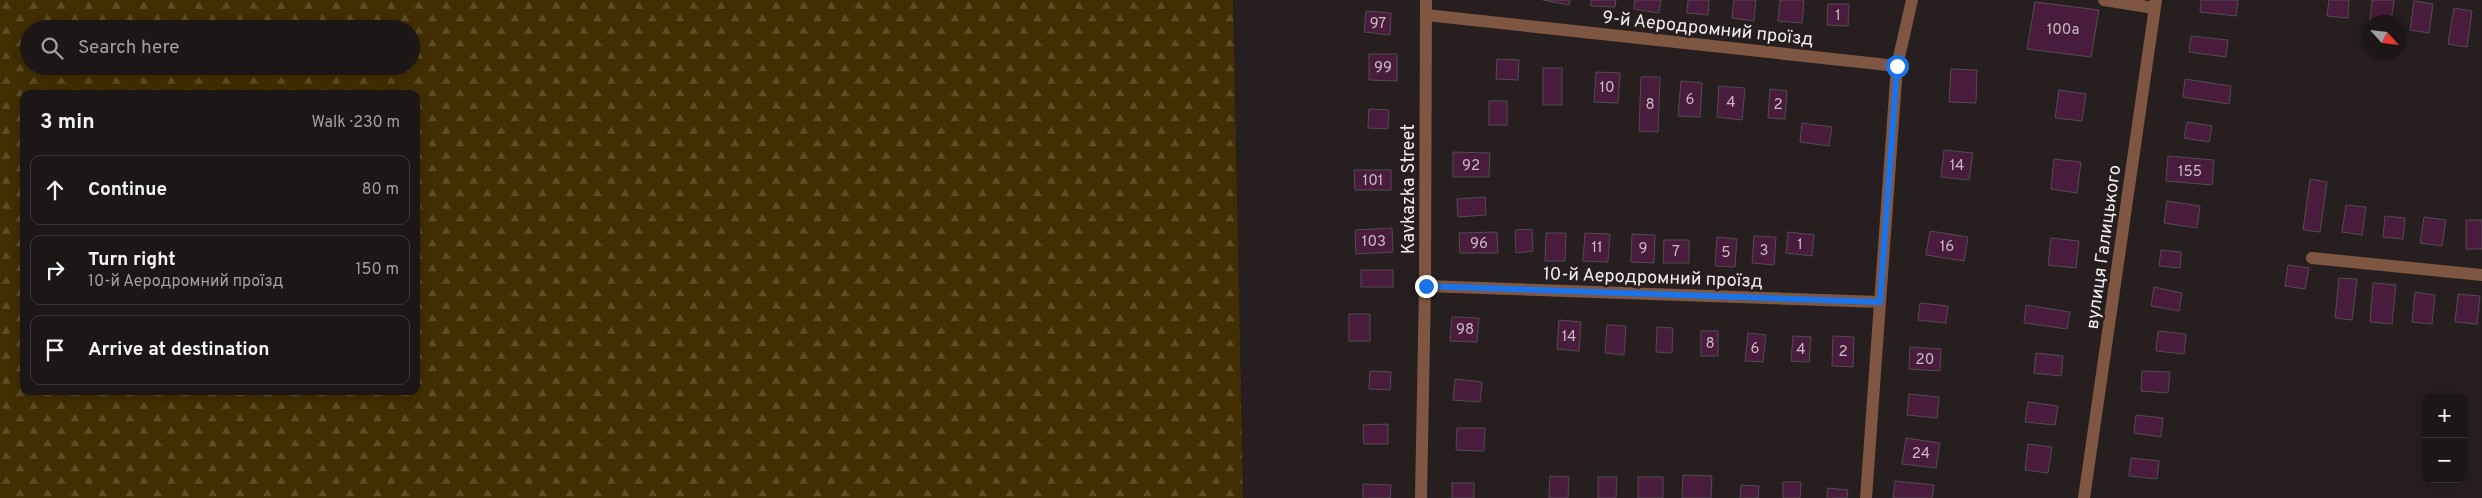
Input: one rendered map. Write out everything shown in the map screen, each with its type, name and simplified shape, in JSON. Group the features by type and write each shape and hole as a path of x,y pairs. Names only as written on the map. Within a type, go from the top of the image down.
{"street":[{"name":"Kavkazka Street","path":"1420,498 1426,286 1426,0"},
{"path":"1866,498 1897,66 1912,0"},
{"path":"2104,0 2155,4"},
{"name":"вулиця Галицького","path":"2084,498 2155,4"},
{"name":"9-й Аеродромний проїзд","path":"1426,15 1897,66"},
{"path":"2312,258 2482,275"},
{"name":"10-й Аеродромний проїзд","path":"1426,286 1880,302"}],"green space":[{"path":"0,0 1233,0 1243,498 0,498"}],"building":[{"path":"1543,0 1570,0 1569,5"},
{"path":"1591,0 1616,0 1615,7 1591,6"},
{"path":"1635,0 1661,0 1659,13 1634,9"},
{"path":"1688,0 1709,0 1708,15 1687,13"},
{"path":"1734,0 1756,0 1754,21 1732,18"},
{"path":"1780,0 1804,0 1802,23 1778,21"},
{"path":"2201,0 2238,0 2236,16 2200,12"},
{"path":"2329,0 2349,0 2348,18 2327,16"},
{"path":"2372,0 2394,0 2392,15 2371,15"},
{"path":"2414,1 2433,4 2429,33 2410,30"},
{"path":"2035,2 2099,10 2091,57 2027,49"},
{"path":"1828,4 1849,4 1848,26 1827,25"},
{"path":"2454,8 2472,11 2467,47 2448,44"},
{"path":"1366,11 1391,13 1390,35 1364,32"},
{"path":"2191,36 2228,40 2226,57 2189,52"},
{"path":"1369,54 1397,54 1397,81 1369,80"},
{"path":"1497,59 1519,60 1518,80 1496,79"},
{"path":"1543,68 1562,68 1562,105 1543,105"},
{"path":"1951,69 1977,70 1976,103 1949,102"},
{"path":"1596,72 1620,73 1618,103 1594,102"},
{"path":"1641,77 1660,77 1658,132 1639,131"},
{"path":"2185,79 2231,86 2229,104 2183,97"},
{"path":"1681,81 1702,83 1700,117 1678,116"},
{"path":"1719,86 1745,88 1742,120 1717,117"},
{"path":"1770,89 1787,91 1785,119 1768,118"},
{"path":"2059,90 2086,94 2082,121 2055,118"},
{"path":"1489,101 1507,101 1507,125 1489,125"},
{"path":"1369,109 1389,110 1388,129 1368,128"},
{"path":"2187,122 2212,126 2209,142 2184,138"},
{"path":"1802,123 1832,127 1829,146 1800,142"},
{"path":"1944,150 1973,153 1969,180 1941,177"},
{"path":"1453,152 1490,153 1489,177 1453,177"},
{"path":"2168,156 2214,160 2212,185 2166,181"},
{"path":"2054,159 2081,162 2077,193 2051,189"},
{"path":"1354,170 1391,170 1391,190 1355,190"},
{"path":"2310,179 2327,182 2320,232 2303,230"},
{"path":"1485,197 1486,215 1458,217 1457,199"},
{"path":"2167,201 2200,206 2197,228 2164,223"},
{"path":"2346,205 2366,207 2362,235 2342,232"},
{"path":"2385,216 2405,218 2403,239 2383,237"},
{"path":"2424,217 2446,220 2442,246 2420,243"},
{"path":"2466,220 2482,220 2482,249 2466,249"},
{"path":"1392,228 1393,252 1356,254 1355,230"},
{"path":"1532,229 1533,251 1516,253 1515,230"},
{"path":"1930,231 1968,237 1964,261 1926,255"},
{"path":"1497,232 1498,253 1460,253 1459,233"},
{"path":"1788,232 1814,235 1812,256 1786,253"},
{"path":"1546,233 1566,233 1565,261 1545,261"},
{"path":"1585,233 1610,234 1608,262 1583,261"},
{"path":"1632,234 1655,235 1654,263 1631,262"},
{"path":"1754,236 1776,237 1774,265 1752,263"},
{"path":"1717,237 1737,239 1735,267 1715,266"},
{"path":"2051,238 2079,241 2076,268 2048,265"},
{"path":"1664,240 1689,240 1689,263 1663,263"},
{"path":"2161,250 2181,252 2180,268 2159,266"},
{"path":"2288,265 2309,268 2305,289 2285,286"},
{"path":"1361,270 1393,270 1393,287 1361,287"},
{"path":"2339,278 2357,279 2352,320 2335,318"},
{"path":"2373,283 2396,285 2392,324 2370,322"},
{"path":"2154,287 2182,293 2179,311 2151,306"},
{"path":"2415,292 2435,295 2432,324 2412,322"},
{"path":"2458,294 2480,296 2477,324 2455,322"},
{"path":"1920,303 1948,306 1946,323 1918,320"},
{"path":"2026,305 2070,312 2067,329 2024,323"},
{"path":"1349,314 1370,314 1370,341 1349,341"},
{"path":"1452,317 1479,318 1477,342 1450,341"},
{"path":"1559,320 1581,322 1579,351 1557,349"},
{"path":"1607,325 1626,326 1624,355 1605,353"},
{"path":"1657,327 1673,328 1672,353 1656,352"},
{"path":"1701,331 1718,331 1718,356 1701,356"},
{"path":"2158,331 2186,334 2184,354 2156,351"},
{"path":"1748,333 1766,335 1763,362 1745,361"},
{"path":"1793,336 1811,337 1809,362 1791,361"},
{"path":"1833,336 1854,337 1853,367 1832,366"},
{"path":"1910,347 1941,349 1940,371 1909,369"},
{"path":"2036,353 2063,356 2061,376 2034,373"},
{"path":"1370,371 1391,372 1390,390 1369,389"},
{"path":"2142,371 2170,372 2168,393 2141,391"},
{"path":"1455,379 1482,382 1480,402 1453,400"},
{"path":"1909,394 1939,397 1937,418 1907,415"},
{"path":"2028,402 2058,406 2055,425 2025,422"},
{"path":"2136,415 2163,418 2161,437 2134,433"},
{"path":"1388,424 1388,444 1364,444 1363,425"},
{"path":"1457,428 1485,428 1484,451 1456,450"},
{"path":"1906,438 1940,443 1936,468 1902,464"},
{"path":"2028,444 2052,447 2048,473 2025,470"},
{"path":"2131,458 2159,461 2157,479 2129,476"},
{"path":"1683,475 1712,476 1711,498 1682,498"},
{"path":"1550,476 1569,477 1568,498 1549,498"},
{"path":"1598,477 1617,477 1616,498 1598,498"},
{"path":"1638,477 1663,477 1663,498 1638,498"},
{"path":"1895,481 1934,485 1932,498 1893,498"},
{"path":"1783,482 1801,482 1800,498 1783,498"},
{"path":"1452,483 1474,483 1474,498 1452,498"},
{"path":"1363,484 1391,485 1390,498 1363,498"},
{"path":"1741,485 1759,486 1758,498 1740,498"},
{"path":"1828,488 1848,490 1847,498 1827,498"}],"route":[{"path":"1426,286 1880,302 1897,66"}]}
